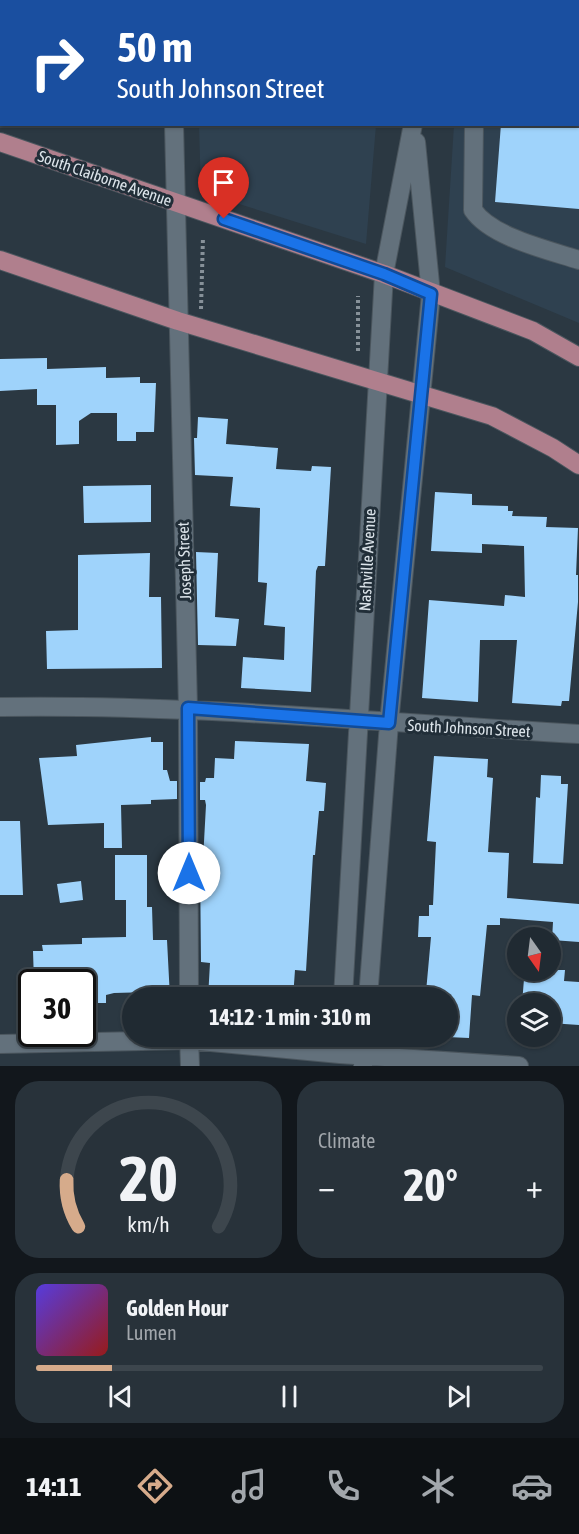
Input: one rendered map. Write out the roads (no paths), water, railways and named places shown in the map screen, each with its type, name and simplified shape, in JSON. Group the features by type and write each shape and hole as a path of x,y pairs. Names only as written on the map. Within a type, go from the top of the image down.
{"main road":[{"name":"South Claiborne Avenue","path":"0,142 384,274 431,294 533,331 579,357"},
{"path":"0,260 178,321 492,416 553,448 579,465"}],"street":[{"name":"Joseph Street","path":"174,126 188,708 189,987"},
{"name":"Nashville Avenue","path":"344,987 384,274 414,126"},
{"name":"Nashville Avenue","path":"369,987 389,723 431,294 414,126"},
{"path":"474,126 473,210 479,219 520,240 579,260"},
{"name":"South Johnson Street","path":"0,707 103,705 188,708 579,734"},
{"path":"0,1044 122,1040"},
{"path":"189,1047 190,1066"},
{"path":"286,1047 340,1052 363,1061 519,1066"}]}
